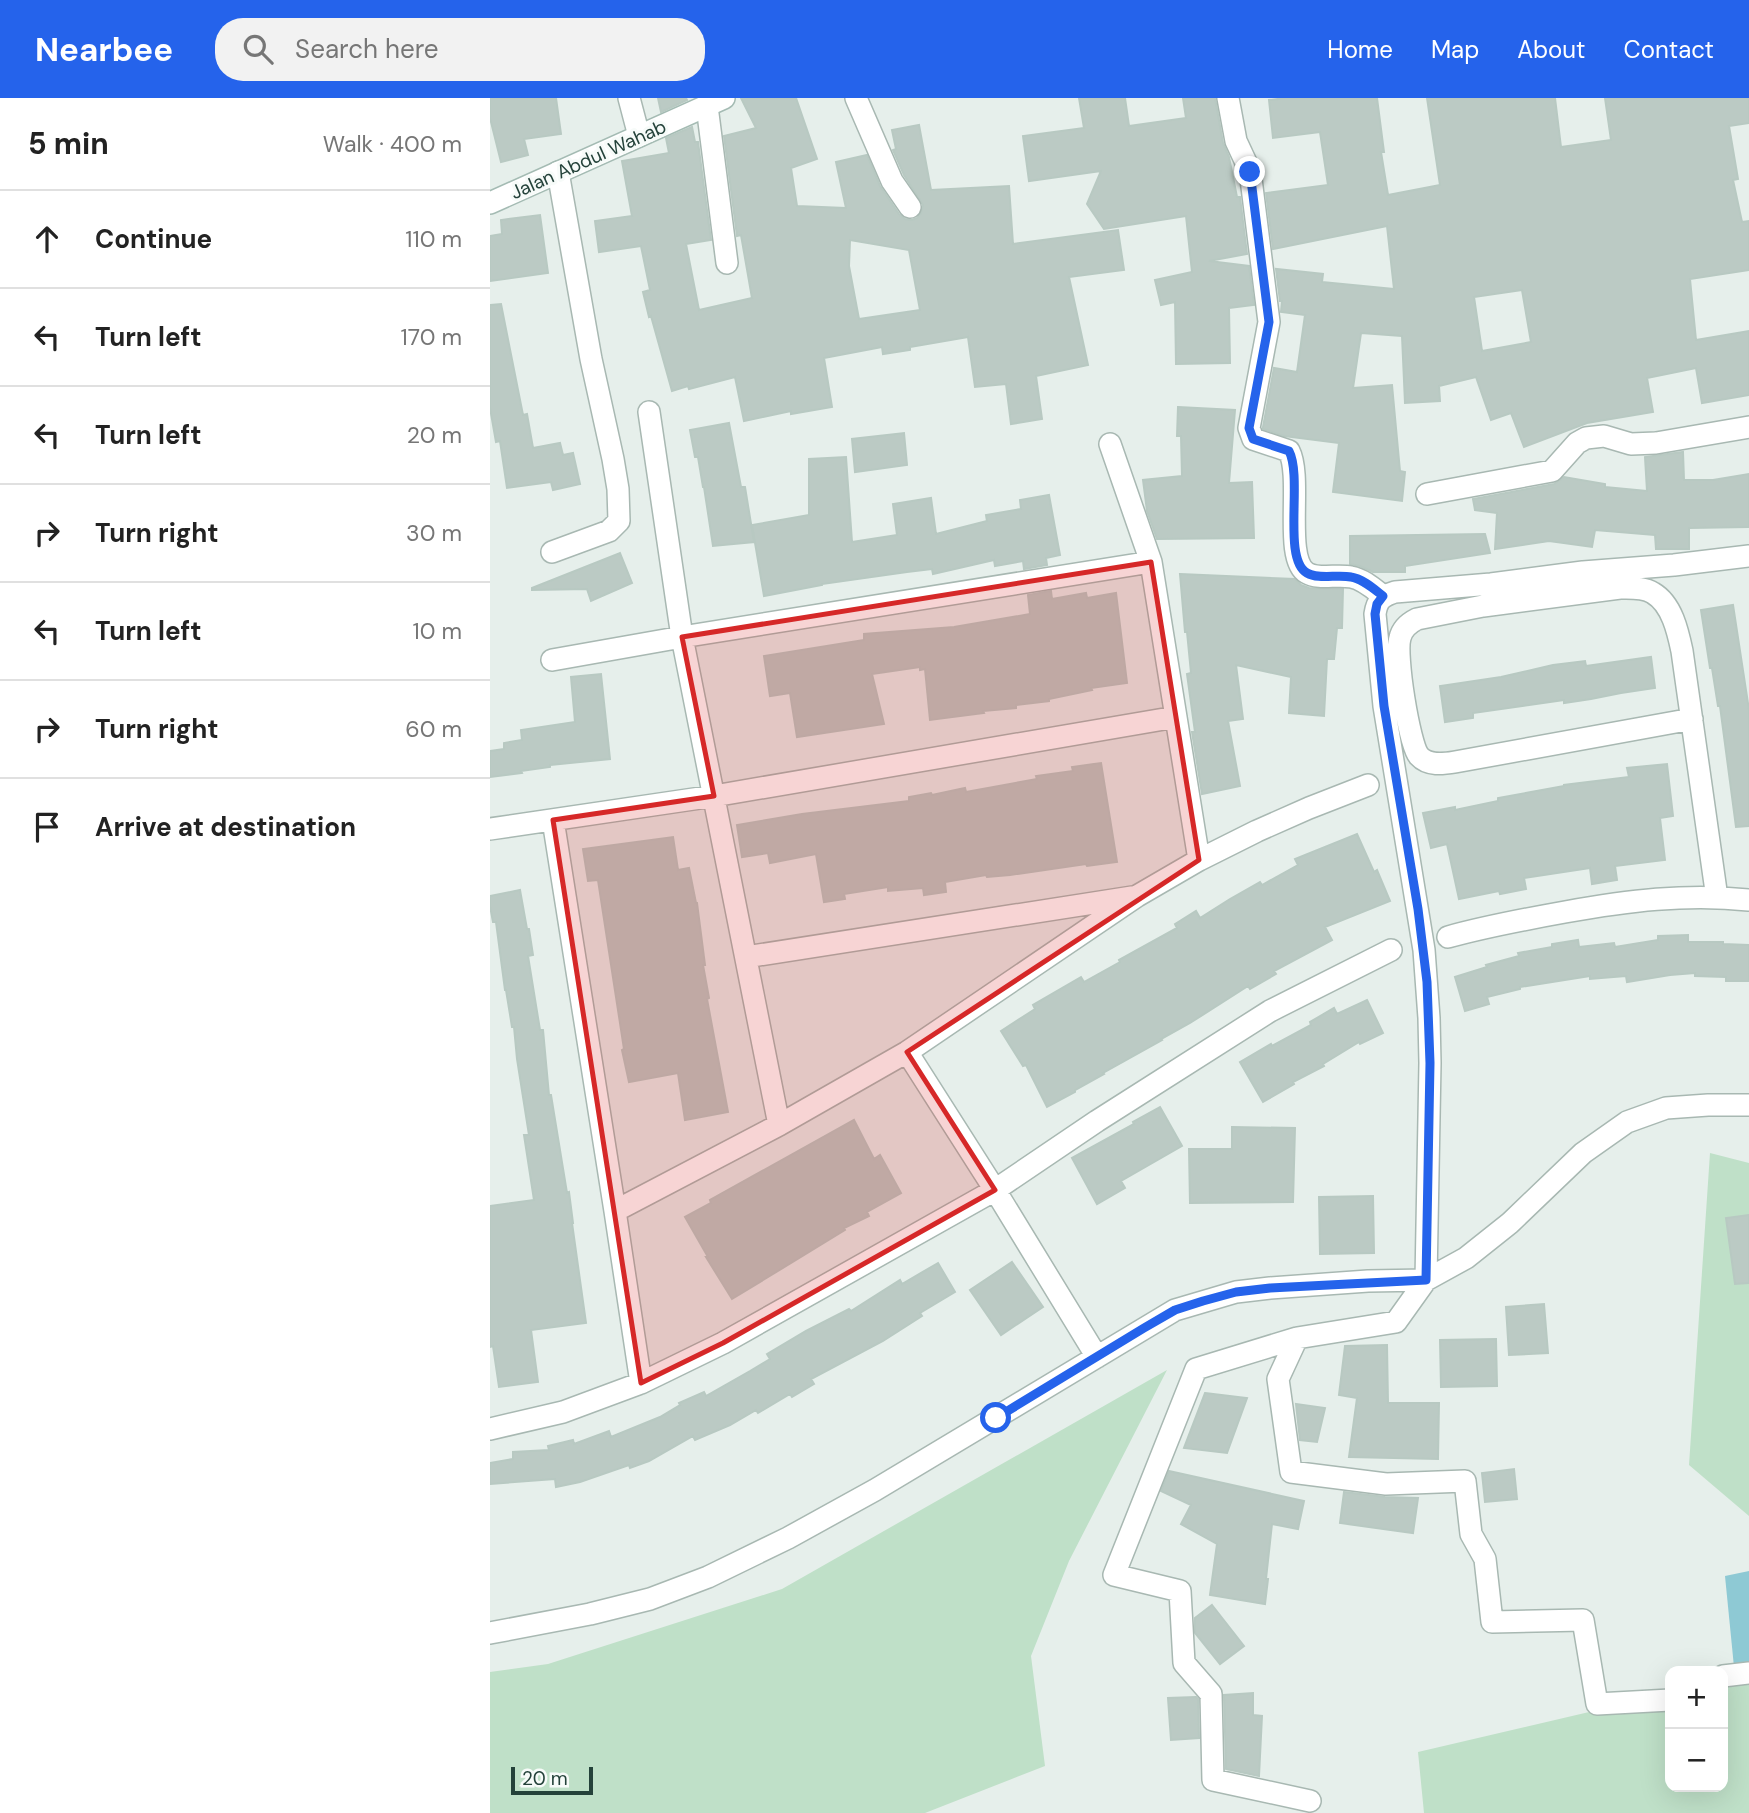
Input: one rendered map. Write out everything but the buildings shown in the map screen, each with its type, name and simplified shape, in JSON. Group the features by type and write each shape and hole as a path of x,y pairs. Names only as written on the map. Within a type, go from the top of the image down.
{"street":[{"path":"629,98 639,136"},
{"path":"856,98 892,180 909,207"},
{"path":"1228,98 1236,141 1250,172 1269,322 1250,434 1253,439 1289,451 1291,456 1294,474 1294,537 1304,571 1310,575 1350,576 1383,596"},
{"path":"715,102 727,263"},
{"name":"Jalan Abdul Wahab","path":"490,203 715,102"},
{"path":"552,552 609,531 619,521 618,489 591,359 558,172"},
{"path":"649,412 682,637 779,1125"},
{"path":"1427,494 1552,471 1577,443 1586,438 1604,436 1631,444 1656,443 1749,428"},
{"path":"1110,444 1151,562 1199,860"},
{"path":"1426,1280 1430,1063 1427,982 1418,909 1384,706 1375,614 1377,604 1383,596 1395,592 1749,556"},
{"path":"552,660 1151,562"},
{"path":"1692,719 1440,764 1429,762 1418,754 1410,729 1399,664 1399,639 1409,623 1418,619 1483,606 1620,588 1652,592 1667,608 1678,631 1692,719 1717,898"},
{"path":"490,829 713,796 1176,717"},
{"path":"615,1211 779,1125 907,1052 1137,896 1199,860 1257,831 1368,785"},
{"path":"553,820 640,1383"},
{"path":"746,957 1137,896"},
{"path":"1448,937 1516,920 1661,898 1749,900"},
{"path":"490,1429 564,1412 640,1383 723,1343 995,1190 1097,1121 1270,1011 1391,950"},
{"path":"907,1052 1097,1357"},
{"path":"1310,1801 1213,1780 1211,1694 1184,1664 1180,1591 1114,1575 1196,1368 1297,1338 1396,1322 1426,1280 1466,1258 1502,1230 1583,1153 1627,1122 1666,1108 1749,1105"},
{"path":"490,1633 638,1602 708,1577 788,1538 875,1490 1175,1310 1236,1292 1295,1286 1426,1280"},
{"path":"1297,1338 1278,1379 1291,1472 1386,1484 1465,1481 1471,1534 1485,1559 1492,1622 1583,1620 1597,1704 1665,1700"},
{"path":"1728,1675 1749,1673"}],"highlighted area":[{"path":"1151,562 1199,860 907,1052 995,1190 723,1343 641,1383 553,820 714,796 682,637"}],"green space":[{"path":"1710,1153 1749,1163 1749,1516 1689,1465"},
{"path":"1167,1370 1069,1561 1031,1656 1045,1766 925,1813 490,1813 490,1672 548,1664 782,1589"},
{"path":"1749,1665 1749,1813 1424,1813 1418,1752 1665,1694 1665,1792 1728,1792 1728,1668"}],"water":[{"path":"1749,1571 1749,1665 1734,1667 1725,1576"}],"route":[{"path":"996,1418 1175,1310 1203,1301 1236,1292 1270,1288 1426,1280 1430,1063 1427,982 1418,909 1384,706 1375,614 1377,604 1383,596 1350,576 1310,575 1304,571 1294,537 1294,474 1291,456 1289,451 1253,439 1250,434 1269,322 1250,172"}]}
